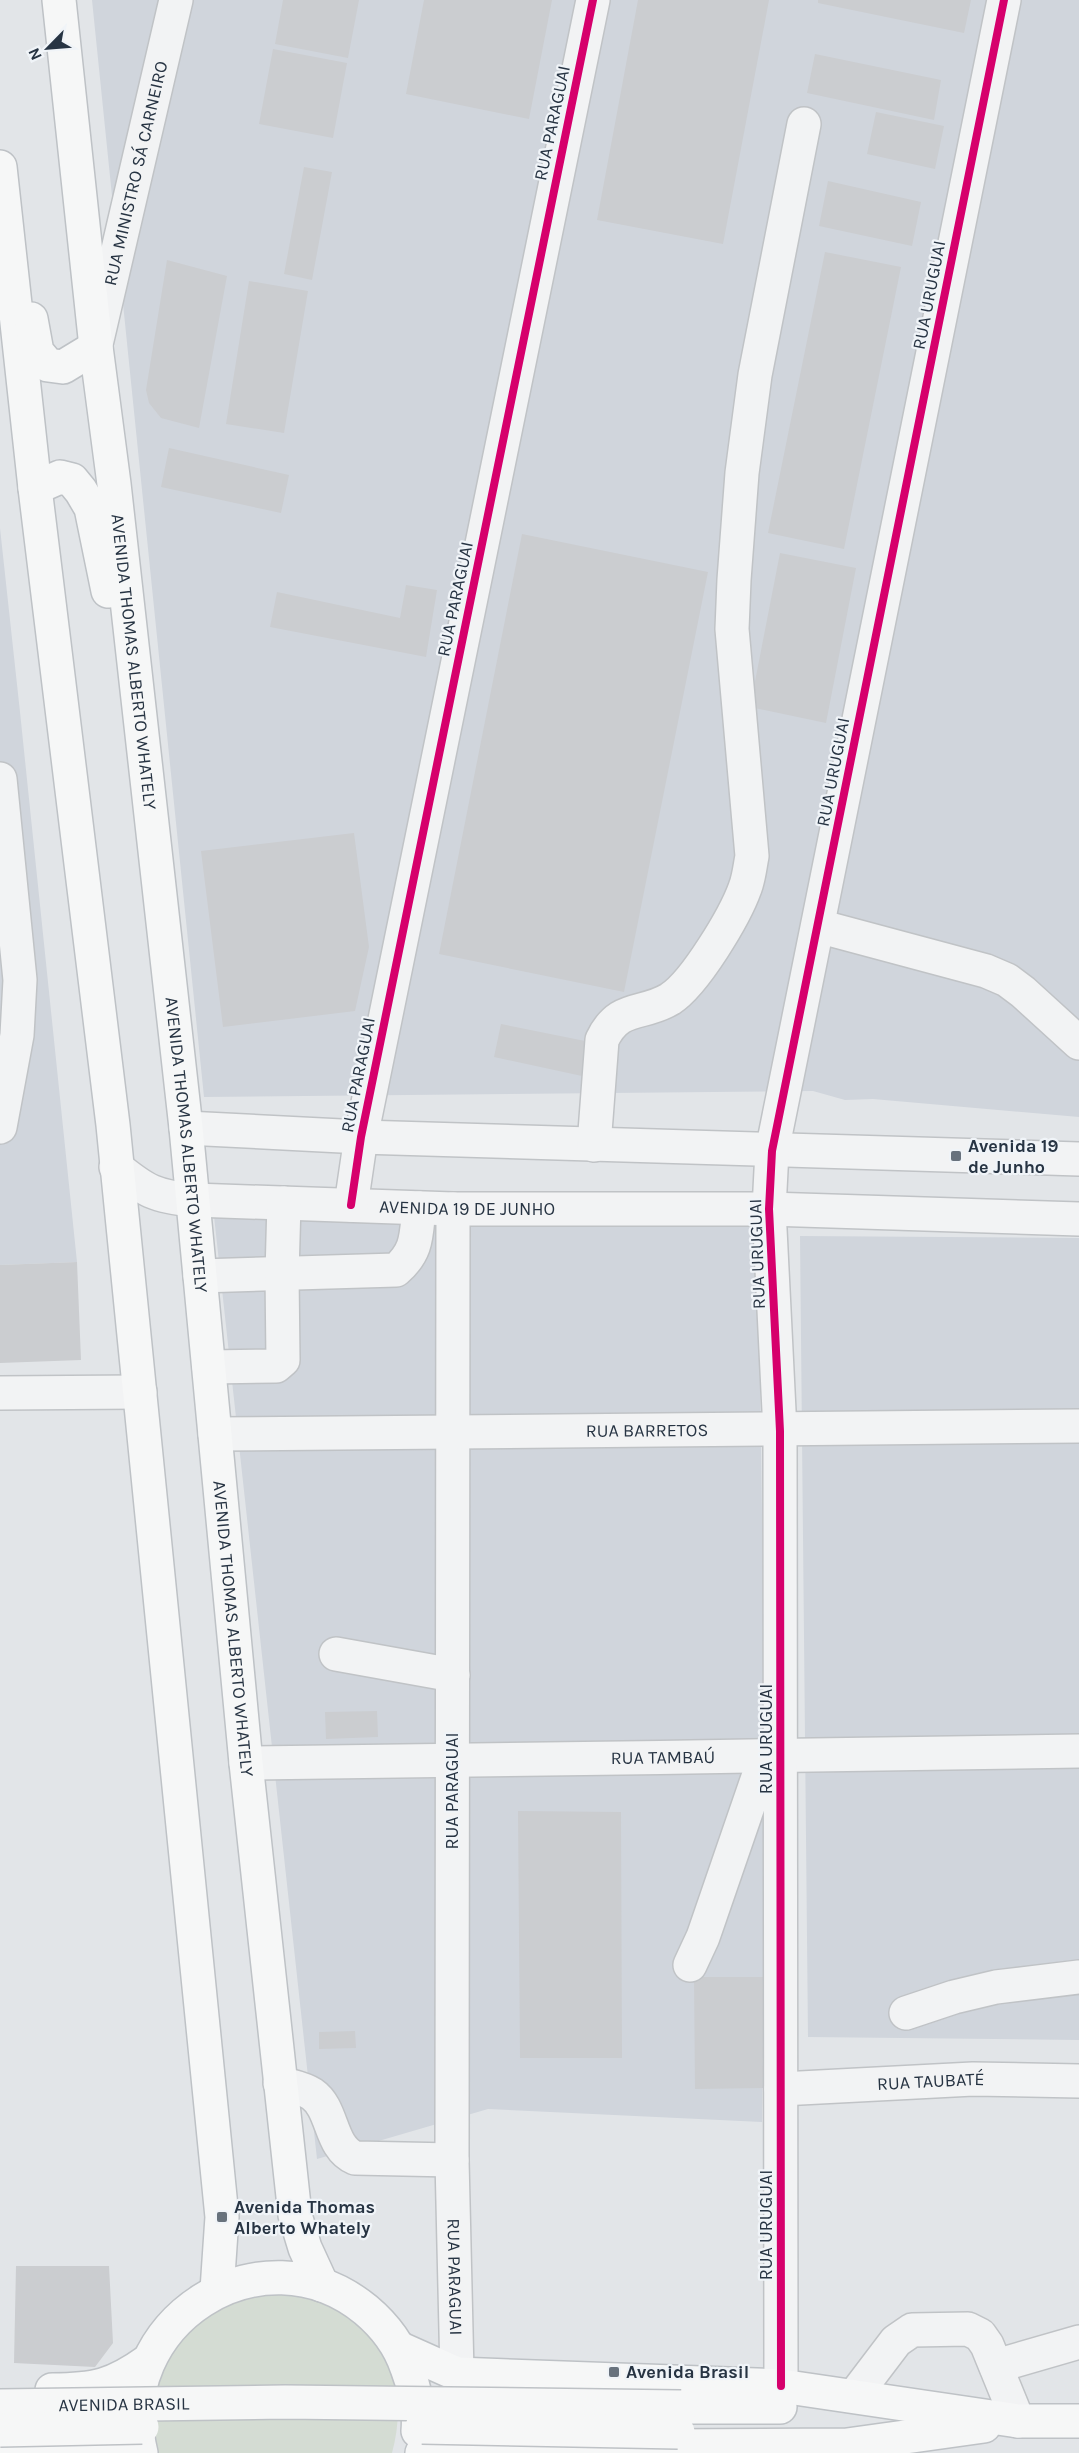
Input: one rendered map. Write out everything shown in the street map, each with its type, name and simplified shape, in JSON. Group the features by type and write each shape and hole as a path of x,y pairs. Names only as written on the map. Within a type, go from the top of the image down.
{"main road":[{"name":"AVENIDA THOMAS ALBERTO WHATELY","path":"59,0 96,347 194,1200 246,1763 295,2215 305,2248 322,2285"},
{"path":"0,167 140,1392 222,2217 217,2290"},
{"path":"5,216 25,290 37,352 48,364 63,367 96,347"},
{"path":"35,488 60,477 72,480 91,508 109,595 135,675"},
{"path":"141,2453 136,2434 137,2396 148,2361 165,2332 189,2308 217,2290 252,2280 287,2278 322,2285 353,2300 380,2322 401,2349 412,2381 419,2416 415,2453"},
{"name":"AVENIDA BRASIL","path":"401,2349 456,2374 781,2385 855,2395 933,2420"},
{"name":"AVENIDA BRASIL","path":"0,2391 97,2388 131,2373 148,2361"},
{"name":"AVENIDA BRASIL","path":"0,2406 285,2402 679,2420"},
{"name":"AVENIDA BRASIL","path":"0,2430 679,2420 1079,2421"},
{"name":"AVENIDA BRASIL","path":"422,2453 440,2447 847,2445 933,2420"},
{"path":"0,2449 85,2446 114,2453"}],"street":[{"name":"RUA MINISTRO SÁ CARNEIRO","path":"96,347 176,0"},
{"name":"RUA PARAGUAI","path":"351,1205 361,1137 593,0"},
{"name":"RUA URUGUAI","path":"781,2385 781,2089 773,1757 780,1431 769,1209 772,1151 1004,0"},
{"path":"594,1145 602,1040 608,1028 620,1017 670,998 697,972 746,887 752,856 732,629 742,473 755,375 804,124"},
{"path":"0,779 20,980 17,1035 0,1127"},
{"path":"818,926 986,971 1007,980 1079,1043"},
{"path":"186,1128 361,1137 1079,1160"},
{"name":"AVENIDA 19 DE JUNHO","path":"116,1167 142,1188 172,1198 194,1200 453,1209 769,1209 1079,1219"},
{"path":"209,1367 276,1366 283,1360 284,1203"},
{"path":"200,1276 396,1270 407,1260 415,1244 419,1208"},
{"name":"RUA PARAGUAI","path":"453,1209 452,2160 456,2374"},
{"path":"0,1393 140,1392"},
{"name":"RUA BARRETOS","path":"215,1434 780,1431 1079,1426"},
{"path":"336,1654 453,1675"},
{"name":"RUA TAMBAÚ","path":"246,1763 1079,1751"},
{"path":"690,1965 773,1757"},
{"path":"906,2013 954,1997 996,1987 1079,1977"},
{"name":"RUA TAUBATÉ","path":"781,2089 973,2079 1079,2081"},
{"path":"280,2083 311,2093 321,2104 340,2146 347,2154 355,2158 452,2160"},
{"path":"855,2395 896,2341 912,2330 968,2329 980,2335 987,2345 1018,2421"},
{"path":"996,2366 1079,2342"}],"shaded area":[{"path":"92,0 1079,0 1079,1117 873,1099 845,1100 813,1091 204,1097"},
{"path":"0,528 20,712 77,1262 0,1265"},
{"path":"214,1216 758,1222 765,1735 762,2122 488,2109 317,2159"},
{"path":"800,1236 1079,1238 1079,2040 808,2037"},
{"path":"270,2290 322,2300 358,2325 372,2339 383,2355 396,2391 398,2411 392,2453 157,2453 153,2443 158,2371 202,2313"}],"building":[{"path":"283,0 359,0 348,58 275,44"},
{"path":"424,0 552,0 529,119 406,94"},
{"path":"638,0 769,0 723,244 597,220"},
{"path":"818,0 971,0 964,33 818,3"},
{"path":"273,49 347,63 333,138 259,124"},
{"path":"815,54 941,80 934,120 807,93"},
{"path":"876,112 944,126 935,169 867,154"},
{"path":"304,167 332,172 312,280 284,274"},
{"path":"828,181 921,202 912,246 819,226"},
{"path":"825,252 901,267 844,549 768,533"},
{"path":"167,260 227,276 199,428 161,418 149,403 146,390"},
{"path":"249,281 308,291 284,433 226,424"},
{"path":"169,448 289,475 281,513 161,487"},
{"path":"522,534 708,572 624,992 439,954"},
{"path":"780,553 856,568 826,723 750,707"},
{"path":"406,585 437,590 426,657 270,627 277,592 400,618"},
{"path":"354,833 369,947 355,1011 223,1027 201,851"},
{"path":"501,1024 590,1042 582,1076 494,1057"},
{"path":"77,1262 81,1360 0,1363 0,1265"},
{"path":"377,1711 378,1737 326,1739 325,1712"},
{"path":"518,1811 621,1812 622,2058 520,2058"},
{"path":"694,1977 763,1977 764,2088 695,2089"},
{"path":"355,2031 356,2048 319,2049 319,2032"},
{"path":"16,2266 109,2266 113,2343 95,2367 14,2363"}],"cycle path":[{"path":"351,1205 361,1137 593,0"},
{"path":"781,2386 780,1431 769,1209 772,1151 1004,0"}],"place":[{"name":"Avenida 19 de Junho","path":"956,1156"},
{"name":"Avenida Thomas Alberto Whately","path":"222,2217"},
{"name":"Avenida Brasil","path":"614,2372"}]}
